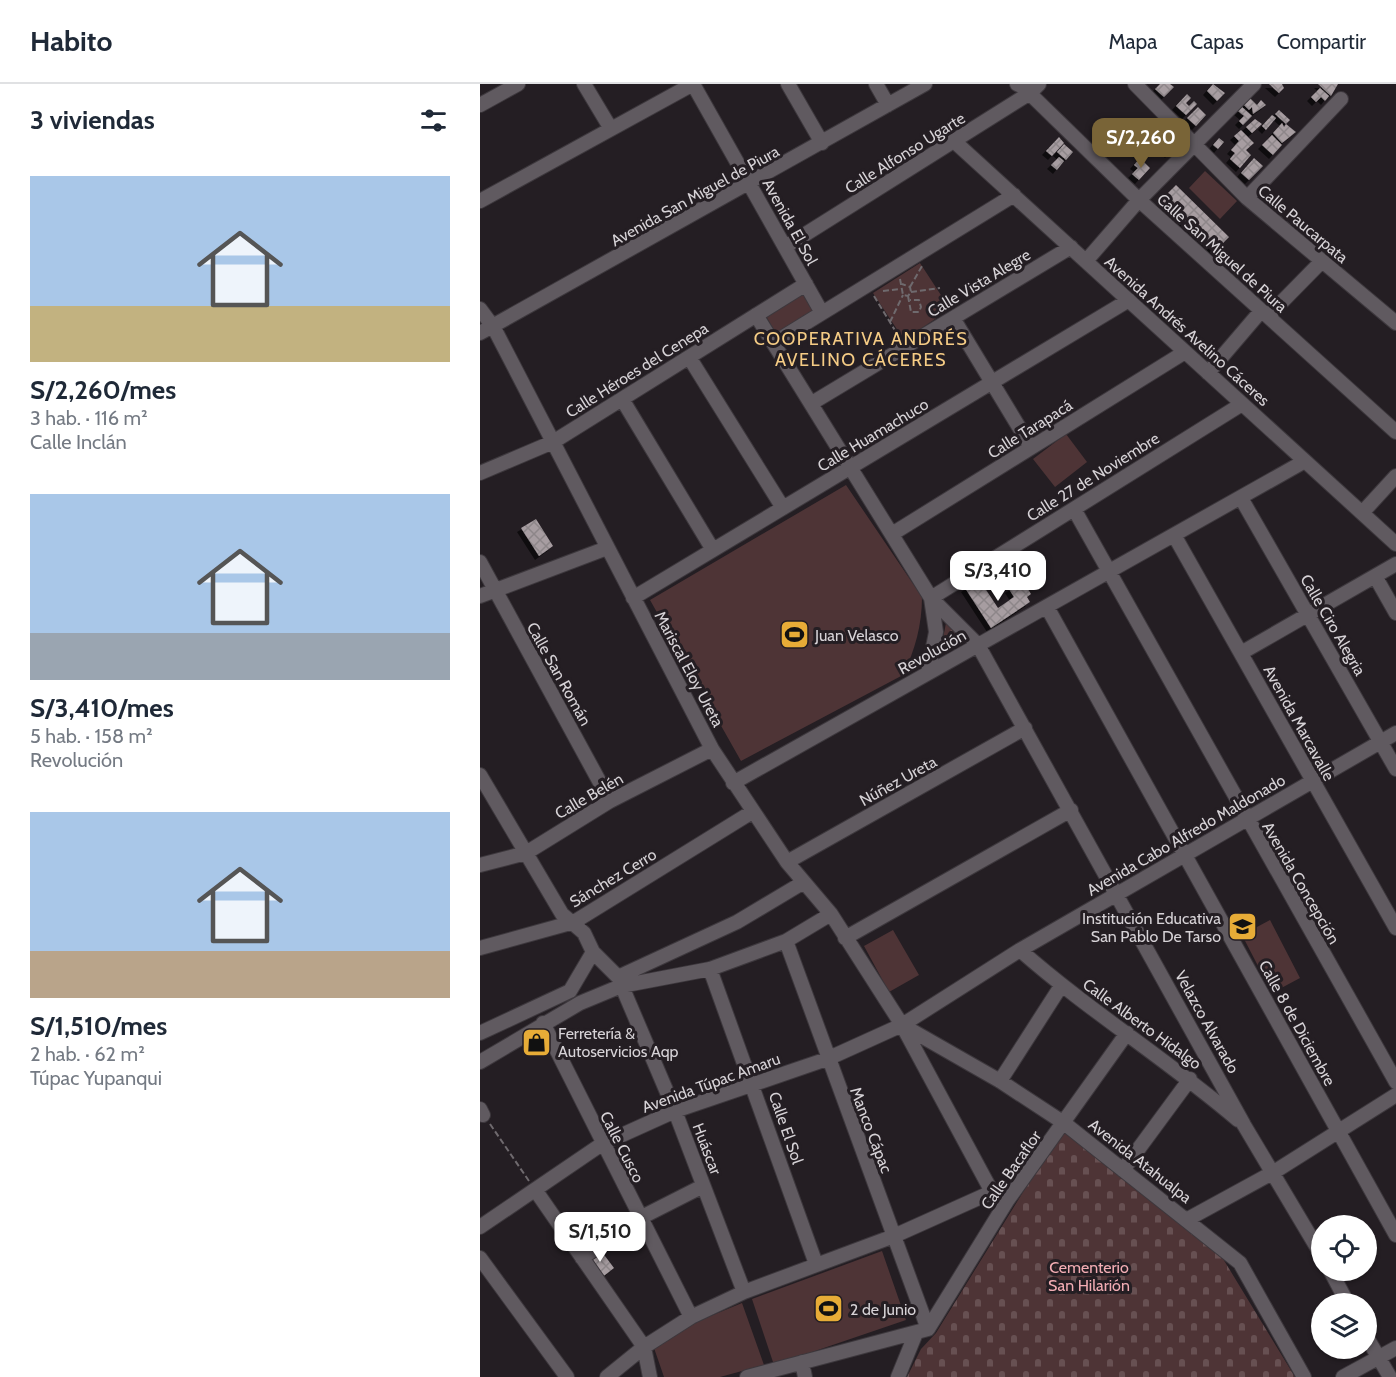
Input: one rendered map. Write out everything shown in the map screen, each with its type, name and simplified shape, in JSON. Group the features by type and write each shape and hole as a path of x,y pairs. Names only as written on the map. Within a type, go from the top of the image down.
{"street":[{"path":"480,105 518,84"},
{"path":"584,84 611,129"},
{"path":"480,201 693,84"},
{"name":"Avenida El Sol","path":"693,84 822,313"},
{"path":"788,84 822,142"},
{"path":"876,84 888,105"},
{"name":"Avenida San Miguel de Piura","path":"480,333 487,318 750,184 925,84"},
{"path":"1017,84 1034,88"},
{"path":"1086,261 1139,200 1254,84"},
{"name":"Calle Paucarpata","path":"1141,86 1247,198 1396,323"},
{"name":"Calle Alfonso Ugarte","path":"785,247 956,142 1034,88"},
{"name":"Calle San Miguel de Piura","path":"1034,88 1139,200 1396,432"},
{"path":"1247,198 1341,99"},
{"name":"Avenida Andrés Avelino Cáceres","path":"956,142 1396,544"},
{"path":"775,342 1014,195"},
{"name":"Calle Vista Alegre","path":"812,403 1071,247"},
{"path":"1208,373 1264,313 1322,261"},
{"name":"Calle Héroes del Cenepa","path":"480,473 553,442 806,284"},
{"name":"Calle Huamachuco","path":"633,598 1129,300"},
{"name":"Mariscal Eloy Ureta","path":"480,301 712,749 787,862 831,914 902,1025 992,1192"},
{"path":"756,315 775,342 931,598 936,632 928,674"},
{"path":"953,318 1031,447"},
{"name":"Calle Tarapacá","path":"892,534 1185,352"},
{"path":"689,357 783,508"},
{"path":"622,399 713,550"},
{"name":"Calle 27 de Noviembre","path":"931,598 1242,404"},
{"name":"Revolución","path":"733,783 1305,461"},
{"path":"1362,513 1396,476"},
{"name":"Calle Ciro Alegria","path":"1241,498 1396,769"},
{"name":"Avenida Concepción","path":"1074,509 1246,819 1396,1082"},
{"name":"Avenida Marcavalle","path":"1174,535 1395,922"},
{"path":"480,596 607,548"},
{"name":"Calle San Román","path":"480,562 610,801"},
{"path":"1241,653 1396,564"},
{"path":"1375,576 1396,613"},
{"name":"Velazco Alvarado","path":"931,598 978,645 1244,1125 1311,1237"},
{"name":"Calle 8 de Diciembre","path":"1047,607 1396,1235"},
{"name":"Núñez Ureta","path":"787,862 1025,728"},
{"name":"Avenida Cabo Alfredo Maldonado","path":"902,1025 1020,950 1396,733"},
{"name":"Calle Belén","path":"480,865 526,853 610,801 712,749"},
{"path":"481,778 562,914 584,933 593,952 620,981"},
{"path":"845,938 1071,810"},
{"name":"Sánchez Cerro","path":"480,948 573,922 752,812"},
{"path":"480,1062 543,1023 737,922 804,882"},
{"path":"620,981 710,969 786,941 831,914"},
{"name":"Manco Cápac","path":"786,941 827,1059 894,1236 922,1331"},
{"name":"Calle Alberto Hidalgo","path":"1020,950 1060,986 1190,1079 1244,1125"},
{"path":"480,1034 570,991 593,952"},
{"name":"Calle El Sol","path":"710,969 816,1264"},
{"name":"Huáscar","path":"620,981 675,1111 744,1292"},
{"path":"1000,1081 1060,986"},
{"path":"570,991 580,1003"},
{"name":"Calle Cusco","path":"543,1023 691,1317"},
{"name":"Avenida Túpac Amaru","path":"480,1227 602,1144 675,1111 827,1059 902,1025"},
{"name":"Avenida Atahualpa","path":"902,1025 1000,1081 1064,1123 1188,1219 1240,1263 1304,1377"},
{"name":"Calle Bacaflor","path":"898,1377 922,1331 1007,1201 1127,1033"},
{"path":"1123,1170 1190,1079"},
{"path":"1188,1219 1274,1172 1396,1095"},
{"path":"582,1258 640,1218 704,1186"},
{"path":"536,1191 644,1347 650,1377"},
{"path":"607,1377 644,1347 691,1317 744,1292 894,1236 992,1192 1007,1201"},
{"path":"480,1258 567,1377"},
{"path":"747,1377 922,1331"},
{"path":"1343,1377 1396,1348"},
{"path":"1377,1355 1390,1377"},
{"path":"802,1362 805,1377"}],"path":[{"path":"911,292 910,286 925,262"},
{"path":"894,269 902,284 910,286"},
{"path":"902,284 900,289 903,295"},
{"path":"908,296 911,292 940,288"},
{"path":"900,289 872,292 905,347"},
{"path":"903,295 908,296"},
{"path":"890,322 903,295"},
{"path":"908,296 910,300 908,306 911,312 919,312 921,307 919,300 910,300"},
{"path":"482,1112 536,1191"}],"green space":[{"path":"1205,171 1237,201 1220,219 1189,188"},
{"path":"920,263 950,309 904,340 873,293"},
{"path":"805,293 816,311 776,334 766,316"},
{"path":"1066,434 1087,462 1055,487 1033,459"},
{"name":"Juan Velasco","path":"846,485 922,597 919,627 911,656 903,675 741,761 650,600"},
{"path":"947,618 964,641 940,654"},
{"path":"1270,920 1300,978 1272,993 1242,935"},
{"path":"893,930 919,975 889,992 864,946"},
{"name":"Cementerio San Hilarión","path":"1062,1129 1214,1244 1295,1377 907,1377 921,1349 936,1333"},
{"name":"2 de Junio","path":"882,1251 906,1320 774,1365 752,1299"},
{"path":"742,1303 764,1365 720,1377 664,1377 654,1348 696,1322"}],"building":[{"path":"1160,84 1170,84 1174,87 1164,97 1155,89"},
{"path":"1213,84 1225,93 1217,101 1207,91"},
{"path":"1269,84 1282,84 1284,88 1279,93"},
{"path":"1318,84 1338,84 1331,96"},
{"path":"1320,88 1329,96 1325,101 1321,97 1316,102 1311,97"},
{"path":"1187,94 1191,98 1186,103 1189,106 1194,101 1197,104 1186,115 1176,106"},
{"path":"1248,96 1257,105 1261,100 1266,105 1253,114 1252,107 1249,110 1242,103"},
{"path":"1198,107 1206,115 1196,126 1187,118"},
{"path":"1242,107 1252,116 1243,125 1239,121 1244,116 1238,111"},
{"path":"1279,110 1290,120 1286,124 1275,114"},
{"path":"1272,115 1276,118 1266,130 1262,126"},
{"path":"1255,119 1262,124 1252,133 1246,127"},
{"path":"1145,123 1151,128 1141,138 1133,131"},
{"path":"1282,123 1284,127 1286,124 1296,132 1282,143 1273,133"},
{"path":"1241,130 1254,143 1246,150 1251,155 1240,168 1230,159 1235,153 1231,150 1239,141 1234,136"},
{"path":"1272,135 1282,145 1273,155 1262,145"},
{"path":"1059,137 1064,143 1052,156 1046,151"},
{"path":"1219,138 1224,142 1218,149 1213,145"},
{"path":"1162,140 1173,150 1169,154 1158,144"},
{"path":"1064,144 1073,152 1066,160 1057,152"},
{"path":"1059,157 1064,161 1057,170 1051,165"},
{"path":"1140,158 1150,168 1139,180 1132,174 1138,168 1134,165"},
{"path":"1254,158 1263,166 1249,180 1241,173"},
{"path":"1176,185 1229,237 1214,252 1161,200"},
{"path":"536,519 553,546 539,556 521,528"},
{"path":"979,579 998,608 1014,597 1009,589 1023,581 1031,594 1027,597 1030,602 991,628 965,588"},
{"path":"599,1248 614,1268 601,1278 587,1257"}],"place":[{"name":"Juan Velasco","path":"794,635"},
{"name":"Institución Educativa San Pablo De Tarso","path":"1242,927"},
{"name":"Ferretería & Autoservicios Aqp","path":"537,1042"},
{"name":"2 de Junio","path":"829,1309"}],"district":[{"name":"COOPERATIVA ANDRÉS AVELINO CÁCERES","path":"861,349"}]}
